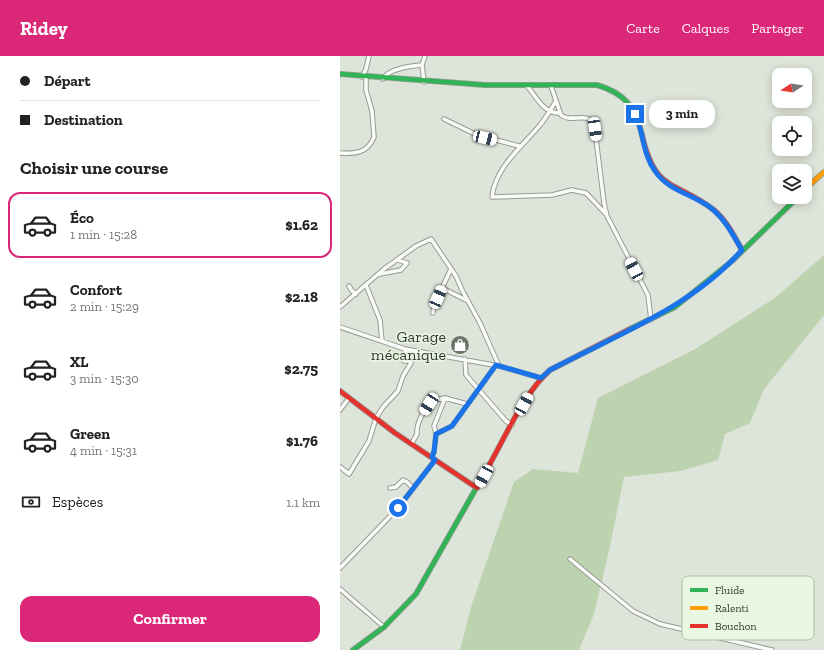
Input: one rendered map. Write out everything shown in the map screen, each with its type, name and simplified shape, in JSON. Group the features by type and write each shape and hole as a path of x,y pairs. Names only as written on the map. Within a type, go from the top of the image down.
{"main road":[{"path":"340,74 424,82 526,86 596,85 611,89 631,105 639,122 642,144 655,171 668,184 710,207 723,218 742,250"},
{"path":"812,183 824,172"},
{"path":"353,650 384,627 416,594 434,566 512,425 541,378 550,370 577,355 675,307 732,261 791,204"},
{"path":"340,391 376,418 477,488"}],"street":[{"path":"340,153 361,152 374,137 372,112 364,77 369,56"},
{"path":"424,82 422,65 425,56"},
{"path":"384,79 385,76 402,67 422,65"},
{"path":"526,86 537,97 541,105 548,111 559,113"},
{"path":"551,86 559,113 564,118 587,119 594,124 607,216"},
{"path":"556,101 540,125 519,146 500,173 492,197 552,195 572,190 586,193 607,216 648,294 651,320"},
{"path":"444,119 477,135 519,146"},
{"path":"340,307 378,274 416,246 431,239 451,269 480,323 497,366"},
{"path":"378,274 401,270 407,263 397,260"},
{"path":"433,313 434,305 451,269"},
{"path":"366,285 380,320 382,341"},
{"path":"349,286 352,292 356,294"},
{"path":"442,288 468,301"},
{"path":"340,327 405,349 465,359 541,378"},
{"path":"340,468 349,474 369,441 376,418 383,407 398,391 403,376 410,365 410,362 404,361 405,349"},
{"path":"465,359 465,373 506,422 512,425"},
{"path":"436,434 452,426 497,366"},
{"path":"340,410 350,398"},
{"path":"412,443 418,434 417,429 423,414 429,404 434,400 445,398 467,404"},
{"path":"340,568 368,541 413,488 433,458 436,434 434,426 445,398"},
{"path":"390,488 396,487 403,480 413,488"},
{"path":"570,559 633,611 660,624 682,629"},
{"path":"340,589 384,627"},
{"path":"729,640 772,650"}],"green space":[{"path":"824,255 824,315 764,389 750,423 725,434 718,460 680,471 624,477 594,614 579,650 460,650 472,604 514,482 533,469 578,473 598,398 695,349 775,298"}],"traffic: fast":[{"path":"340,74 485,85 597,85 615,92 628,103 633,109 642,135"},
{"path":"630,329 675,307 732,261 791,204"},
{"path":"353,650 384,627 416,594 487,469"}],"traffic: slow":[{"path":"812,183 824,172"}],"traffic: jam":[{"path":"642,135 647,154 653,167 660,176 668,183 700,201 719,214 742,250"},
{"path":"487,469 531,391 550,370 630,329"},
{"path":"340,391 395,433 477,488"}],"place":[{"name":"Garage mécanique","path":"460,345"}],"route":[{"path":"398,508 435,460 432,457 436,434 452,426 496,365 541,378 550,370 675,307 732,261 742,250 723,218 710,207 668,184 655,171 642,144 639,122 635,114"}]}
